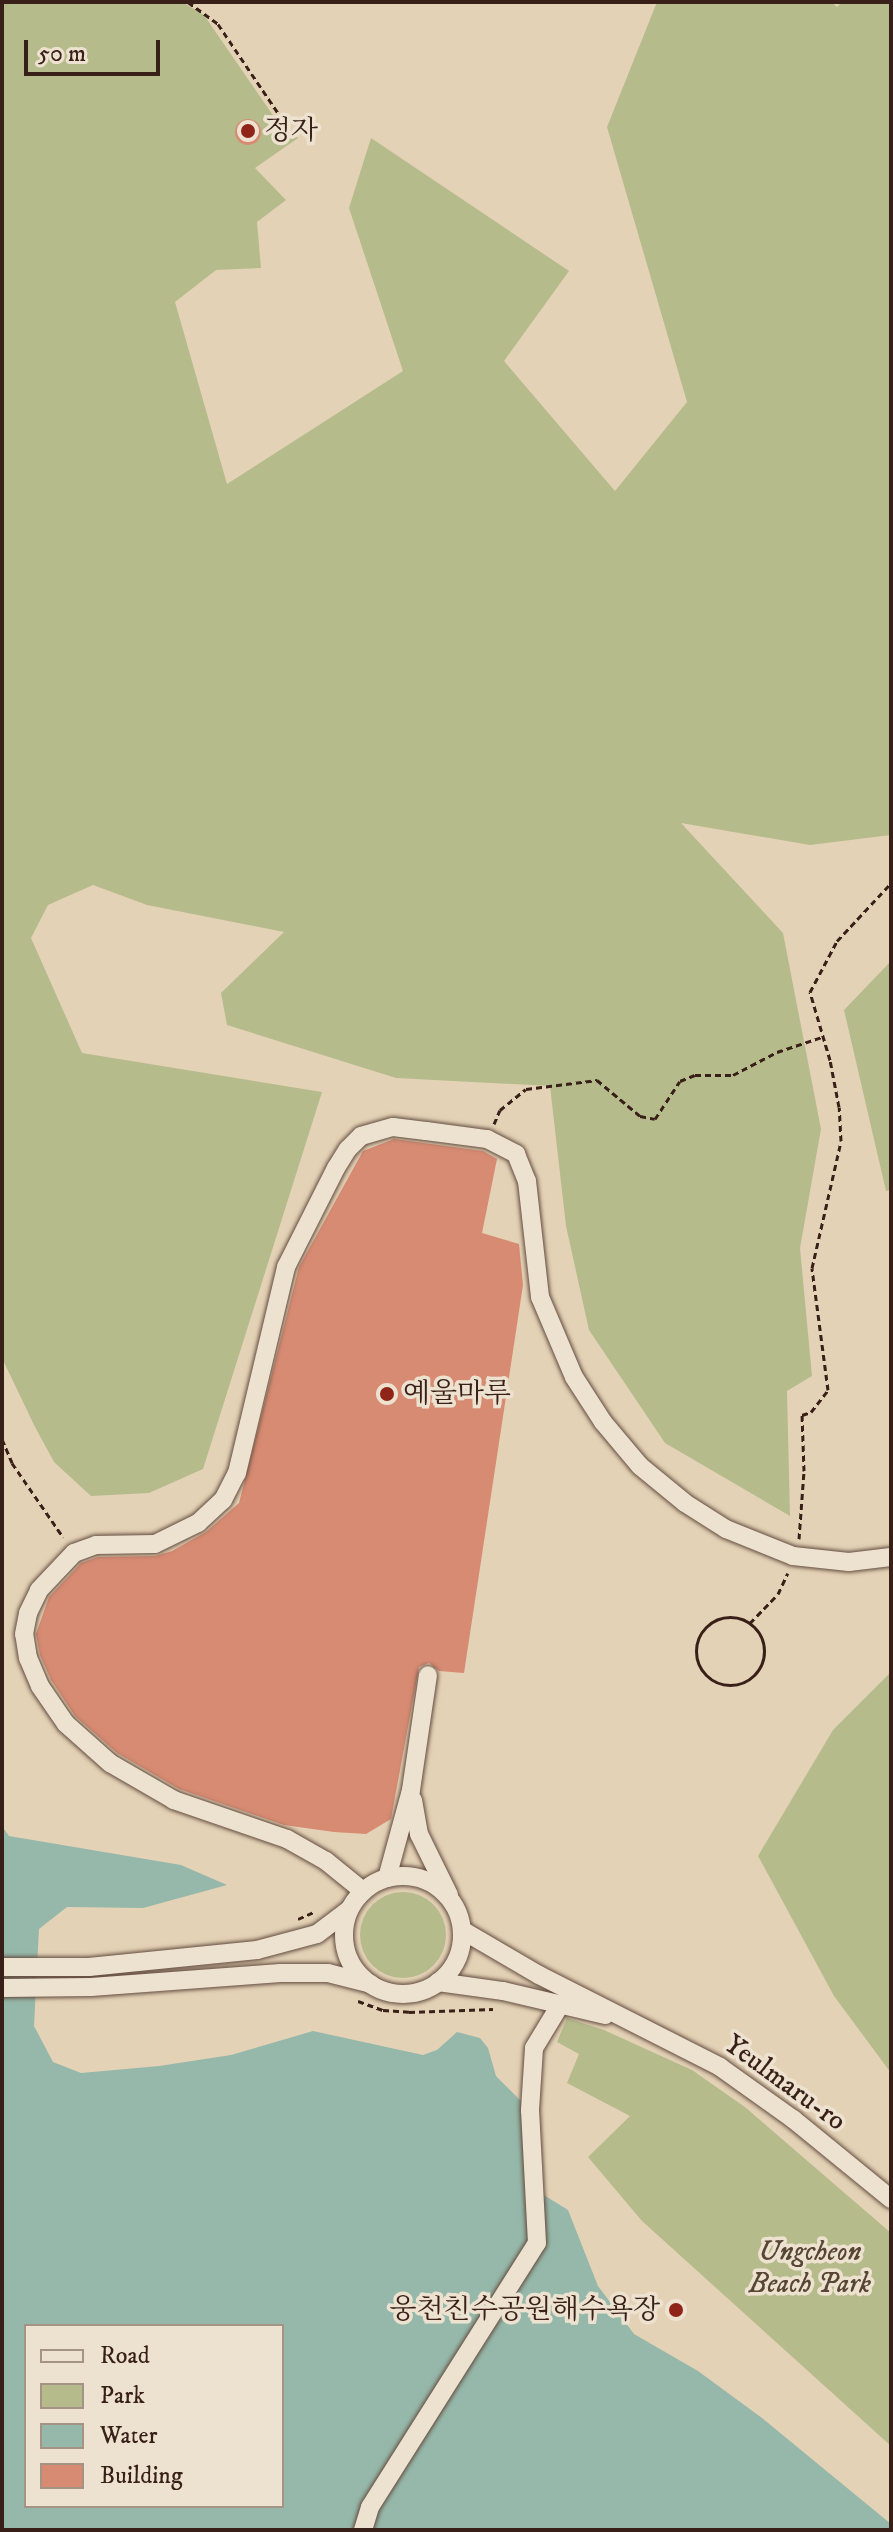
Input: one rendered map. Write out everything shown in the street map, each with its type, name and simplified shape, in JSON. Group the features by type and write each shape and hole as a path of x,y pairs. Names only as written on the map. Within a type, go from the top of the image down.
{"street":[{"path":"363,1891 326,1861 287,1839 174,1800 123,1772 66,1724 34,1676 24,1627 39,1590 74,1553 96,1545 155,1544 198,1523 223,1500 237,1473 286,1267 348,1149 361,1136 393,1127 487,1139 516,1154 523,1167 540,1297 574,1377 603,1422 640,1466 685,1503 726,1529 793,1556 849,1562 891,1557"},
{"path":"387,1878 411,1790 428,1675"},
{"path":"2,1988 91,1987 280,1973 328,1973 398,1994 426,1989 438,1982 454,1964 462,1930 419,1834 411,1790"},
{"path":"371,1984 360,1975 346,1951 345,1922 363,1891 387,1878 420,1879 435,1886 452,1903"},
{"path":"2,1967 89,1967 257,1950 317,1934 350,1909"},
{"path":"462,1930 539,1975 638,2024"},
{"path":"438,1982 503,1991 638,2024"},
{"path":"363,2530 370,2507 537,2243 530,2110 534,2048 560,2005"},
{"name":"Yeulmaru-ro","path":"638,2024 720,2067 793,2119 891,2199"}],"path":[{"path":"188,2 218,24 278,113"},
{"path":"750,1623 778,1594 793,1556 802,1528 802,1415 811,1412 828,1390 812,1268 841,1141 839,1107 810,992 837,941 891,883"},
{"path":"487,1139 500,1110 526,1089 597,1080 640,1116 655,1119 680,1081 695,1075 733,1075 777,1052 822,1037"},
{"path":"2,1439 12,1463 74,1553"},
{"path":"729,1616 750,1623 763,1641 765,1653 756,1674 737,1685 715,1682 705,1676 699,1667 696,1644 707,1625 729,1616"},
{"path":"295,1920 322,1909"},
{"path":"357,2001 383,2010 409,2012 504,2009"}],"green space":[{"path":"2,2 184,3 204,15 272,114 298,138 255,168 286,200 257,222 261,268 216,270 175,302 227,484 403,371 349,208 371,138 569,271 504,361 615,491 687,402 607,127 657,2 831,2 837,7 842,2 891,2 891,835 810,845 681,823 783,933 821,1129 800,1248 812,1376 787,1391 790,1516 665,1443 589,1330 566,1226 550,1086 396,1078 227,1025 221,993 284,932 147,905 93,885 48,905 31,938 82,1053 322,1092 203,1469 149,1493 91,1496 54,1462 34,1425 2,1358"},
{"path":"891,961 891,1190 886,1191 844,1010"},
{"path":"891,1672 891,2073 834,1996 758,1856 833,1730"},
{"path":"403,1892 420,1895 434,1904 443,1918 446,1935 443,1952 434,1966 420,1975 403,1978 386,1975 372,1966 363,1952 360,1935 363,1918 372,1904 386,1895"},
{"name":"Ungcheon Beach Park","path":"567,2018 604,2030 692,2070 745,2107 891,2233 891,2446 642,2221 588,2157 630,2116 567,2083 579,2054 557,2042"}],"water":[{"path":"2,1826 9,1836 181,1865 227,1885 143,1908 67,1907 39,1929 34,2026 53,2062 81,2073 159,2066 231,2055 313,2031 423,2055 437,2050 457,2032 480,2038 488,2048 496,2076 530,2110 539,2192 568,2210 598,2286 634,2334 698,2371 762,2418 891,2524 891,2530 2,2530"}],"building":[{"name":"정자","path":"248,119 257,123 261,132 257,141 248,145 239,141 235,132 239,123"},
{"name":"예울마루","path":"394,1139 483,1151 497,1159 482,1233 519,1244 523,1285 464,1673 439,1671 429,1663 419,1667 391,1819 366,1834 334,1832 284,1825 179,1789 117,1753 75,1716 51,1680 40,1655 36,1634 49,1597 81,1563 98,1557 155,1556 172,1551 206,1532 239,1503 299,1267 363,1151"}],"place":[{"name":"정자","path":"248,131"},
{"name":"예울마루","path":"387,1394"},
{"name":"웅천친수공원해수욕장","path":"676,2310"}]}
